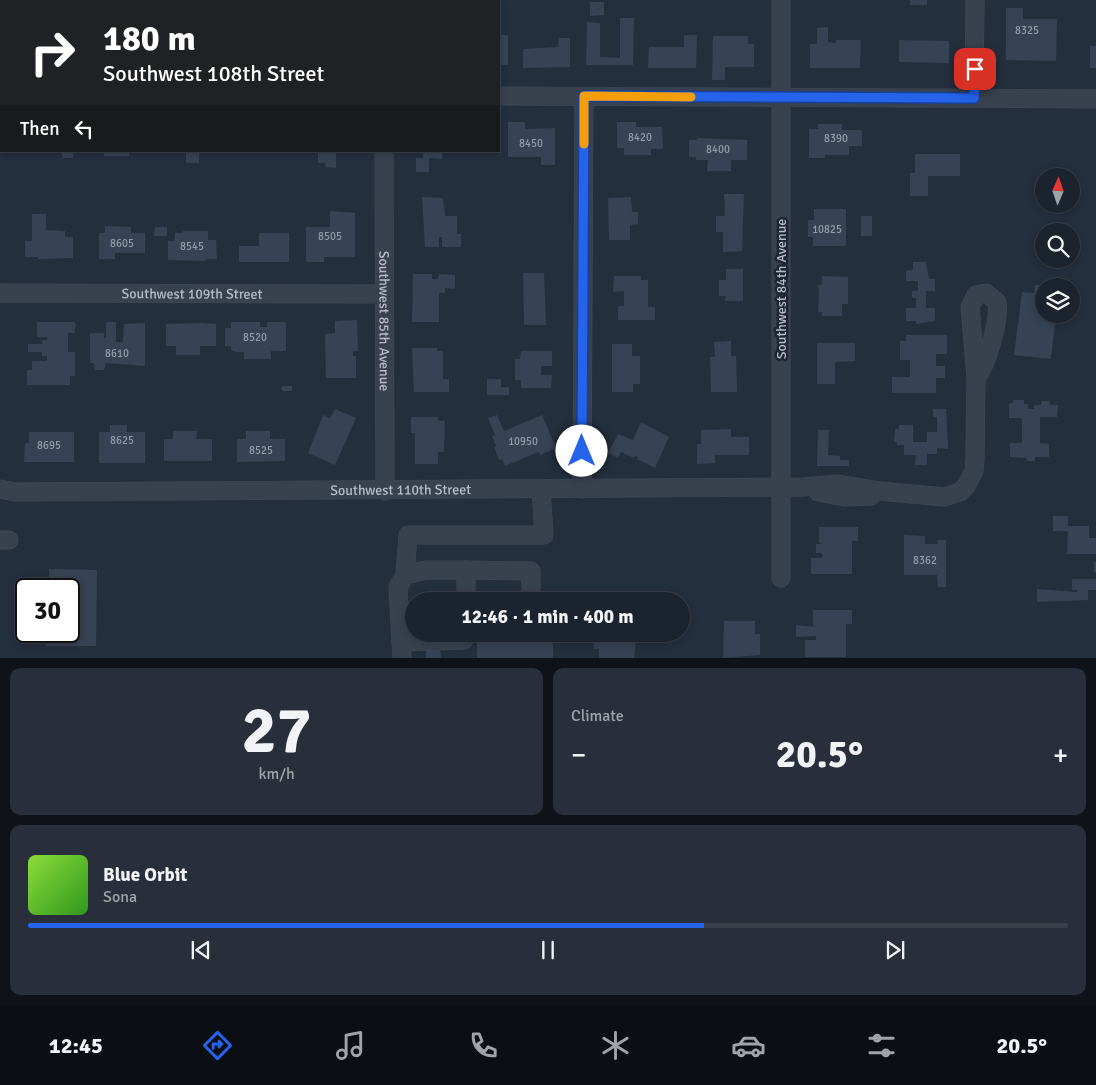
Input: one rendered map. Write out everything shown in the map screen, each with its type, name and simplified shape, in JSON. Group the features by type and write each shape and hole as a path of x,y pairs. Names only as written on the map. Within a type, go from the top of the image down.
{"street":[{"name":"Southwest 84th Avenue","path":"781,0 781,578"},
{"path":"974,98 975,0"},
{"path":"500,96 1096,100"},
{"path":"582,489 584,96"},
{"name":"Southwest 85th Avenue","path":"384,152 385,491"},
{"name":"Southwest 109th Street","path":"0,293 384,294"},
{"name":"Southwest 110th Street","path":"0,489 15,492 385,491 803,487 838,484 880,492 944,497 960,492 966,486 974,471 976,379"},
{"path":"405,604 398,587 405,575 408,535 544,535 541,490"},
{"path":"405,575 426,570 531,572 531,592"},
{"path":"466,570 466,592"},
{"path":"405,617 402,650 452,642"}],"building":[{"path":"910,0 927,0 927,5 910,5"},
{"path":"590,2 604,2 604,15 590,16"},
{"path":"1006,8 1023,8 1023,19 1057,19 1056,61 1006,60"},
{"path":"620,18 634,18 633,65 586,65 587,22 600,23 600,57 620,58"},
{"path":"828,27 828,42 836,43 836,40 861,40 860,68 810,68 810,44 817,44 817,28"},
{"path":"500,35 508,35 508,65 500,65"},
{"path":"684,35 697,35 696,68 648,68 649,47 684,47"},
{"path":"713,36 748,36 748,44 754,44 754,67 725,67 725,80 712,80"},
{"path":"559,38 570,38 570,67 523,68 523,49 558,47"},
{"path":"899,40 949,41 949,63 899,62"},
{"path":"1090,46 1096,46 1096,68 1090,68"},
{"path":"508,122 525,122 525,129 555,128 555,165 541,165 541,157 508,157"},
{"path":"617,122 636,122 636,127 662,127 663,149 651,149 651,155 624,155 624,148 617,148"},
{"path":"818,124 842,124 842,130 862,130 862,146 849,146 849,155 825,155 825,158 809,158 809,129 818,129"},
{"path":"697,138 747,140 747,160 731,160 731,171 707,171 708,160 696,160 696,157 689,157 689,140 697,140"},
{"path":"62,152 73,152 73,158 62,158"},
{"path":"104,152 129,152 129,156 104,156"},
{"path":"186,152 199,152 199,163 186,163"},
{"path":"318,152 336,152 336,168 325,167 326,163 318,163"},
{"path":"423,152 442,152 442,159 429,158 429,172 416,172 416,158 423,158"},
{"path":"915,154 960,154 960,176 928,176 928,196 910,196 910,173 915,173"},
{"path":"724,194 744,194 742,251 723,252 723,232 716,232 716,216 725,216"},
{"path":"422,197 443,198 445,216 457,216 457,234 461,234 461,247 442,247 442,237 439,237 439,247 425,247"},
{"path":"631,197 632,212 638,212 638,224 630,225 630,240 609,240 608,198"},
{"path":"814,209 846,209 846,246 813,246 813,237 808,237 808,220 814,220"},
{"path":"330,211 355,213 355,257 324,257 324,262 306,262 306,227 330,227"},
{"path":"32,214 46,214 46,230 65,231 65,237 73,237 73,258 38,259 38,257 25,257 25,241 32,241"},
{"path":"861,216 872,216 872,236 861,236"},
{"path":"105,226 131,227 131,233 145,233 145,253 115,253 115,259 99,259 99,233 105,233"},
{"path":"155,227 167,227 167,236 154,236"},
{"path":"183,231 208,231 208,240 216,240 217,259 205,259 206,261 168,260 168,241 175,241 175,233 183,233"},
{"path":"259,233 289,233 289,262 239,262 239,246 259,246"},
{"path":"913,262 926,262 929,279 935,279 935,291 926,291 926,308 935,308 935,321 916,324 916,321 906,321 906,308 916,308 916,298 912,298 912,291 918,291 918,281 906,281 906,271 913,270"},
{"path":"726,269 743,269 743,301 725,301 726,296 719,296 719,280 726,280"},
{"path":"523,273 544,273 546,325 524,325"},
{"path":"413,274 432,274 432,279 438,279 439,274 455,275 455,289 445,288 445,293 439,293 439,322 412,322"},
{"path":"614,276 641,276 641,280 648,280 648,307 655,307 655,320 618,320 618,306 624,306 624,291 613,292"},
{"path":"822,276 848,277 848,304 842,304 842,316 822,316 822,312 818,312 819,290 817,285 822,285"},
{"path":"1035,285 1035,323 1055,323 1051,359 1014,355 1022,292 1034,293"},
{"path":"357,320 358,351 353,351 353,356 356,356 356,378 326,378 325,334 335,333 335,321"},
{"path":"37,322 74,322 76,324 74,333 68,333 68,352 75,352 75,376 70,376 70,385 27,385 27,370 32,370 32,361 47,361 47,356 42,356 42,352 28,352 28,344 42,344 42,340 47,340 47,337 37,337"},
{"path":"106,322 116,322 116,342 123,342 124,324 145,323 145,366 106,363 104,370 95,370 94,363 90,363 90,333 104,333 104,338 106,338"},
{"path":"231,322 260,322 260,327 267,327 267,322 286,322 286,351 271,351 271,359 244,359 244,352 237,352 231,350 231,346 225,346 225,328 231,328"},
{"path":"166,324 216,324 216,346 200,346 200,355 176,355 176,346 166,346"},
{"path":"906,335 947,335 947,354 936,354 936,366 945,366 945,378 936,378 936,393 892,393 892,377 910,377 910,360 900,360 900,341 906,341"},
{"path":"731,341 731,356 736,356 737,392 711,392 710,357 715,357 714,342"},
{"path":"817,343 855,343 855,361 835,362 835,384 817,384"},
{"path":"612,344 632,344 632,356 640,356 640,384 633,384 633,392 612,392"},
{"path":"412,348 437,348 437,351 443,351 443,379 449,379 449,392 414,392"},
{"path":"521,351 552,351 552,366 541,366 541,375 552,375 551,388 521,388 521,380 515,380 515,359 520,359"},
{"path":"487,379 501,379 501,387 509,387 509,395 487,395"},
{"path":"282,386 292,386 292,391 282,391"},
{"path":"1013,400 1024,400 1024,404 1028,404 1028,409 1034,409 1034,405 1041,405 1041,401 1050,401 1050,405 1058,405 1057,417 1040,417 1040,443 1049,444 1049,457 1035,457 1035,461 1027,461 1026,458 1010,457 1010,443 1022,443 1022,418 1009,418 1009,404 1013,403"},
{"path":"335,409 356,418 335,465 308,453 323,415 330,418"},
{"path":"933,409 946,409 948,449 937,448 937,454 927,454 927,465 915,465 916,455 904,455 904,445 897,445 897,442 894,442 895,429 899,429 899,425 913,425 913,442 927,442 927,432 937,432 937,417 933,417"},
{"path":"497,415 504,431 542,415 556,448 540,455 539,452 505,466 502,459 499,460 494,447 496,446 492,436 495,435 488,418"},
{"path":"411,417 438,417 438,421 445,421 444,452 438,452 438,464 415,464 415,433 411,433"},
{"path":"641,422 669,437 655,468 637,459 638,457 635,456 634,458 621,452 618,458 608,453 618,434 633,440"},
{"path":"110,425 127,425 127,432 145,432 145,463 99,463 99,432 110,432"},
{"path":"731,429 731,437 749,437 749,455 715,455 715,463 697,464 697,444 701,444 701,430"},
{"path":"818,430 829,430 828,455 840,456 840,460 849,460 849,466 817,466"},
{"path":"173,431 197,431 196,439 212,439 212,461 164,461 164,439 173,439"},
{"path":"246,431 270,431 270,439 285,439 285,461 237,462 237,439 246,439"},
{"path":"29,432 74,432 74,462 24,462 25,443 29,443"},
{"path":"1053,516 1068,516 1068,526 1089,526 1089,538 1096,538 1096,554 1067,554 1068,531 1053,531"},
{"path":"819,527 858,527 858,541 852,541 852,574 811,574 811,558 822,558 822,553 816,553 816,544 822,544 819,543"},
{"path":"904,535 925,536 925,544 938,544 937,540 946,540 946,587 938,587 937,575 904,575"},
{"path":"1094,562 1096,562 1096,573 1094,572"},
{"path":"49,569 97,570 96,646 46,646 46,643 80,643 80,578 49,578"},
{"path":"1072,579 1096,579 1096,590 1088,590 1088,600 1037,602 1037,589 1077,592 1077,590 1072,590"},
{"path":"813,610 852,610 852,624 846,624 846,657 805,657 805,640 816,640 816,636 796,637 796,625 816,627 813,626"},
{"path":"724,621 755,621 755,634 760,634 760,655 723,658"},
{"path":"477,642 553,642 553,658 477,658"},
{"path":"594,642 636,642 634,658 599,658 599,649 594,649"},
{"path":"426,646 440,646 441,658 426,658"}],"slow traffic":[{"path":"584,144 584,96 691,97"}],"route":[{"path":"582,451 584,96 974,98 975,69"}]}
